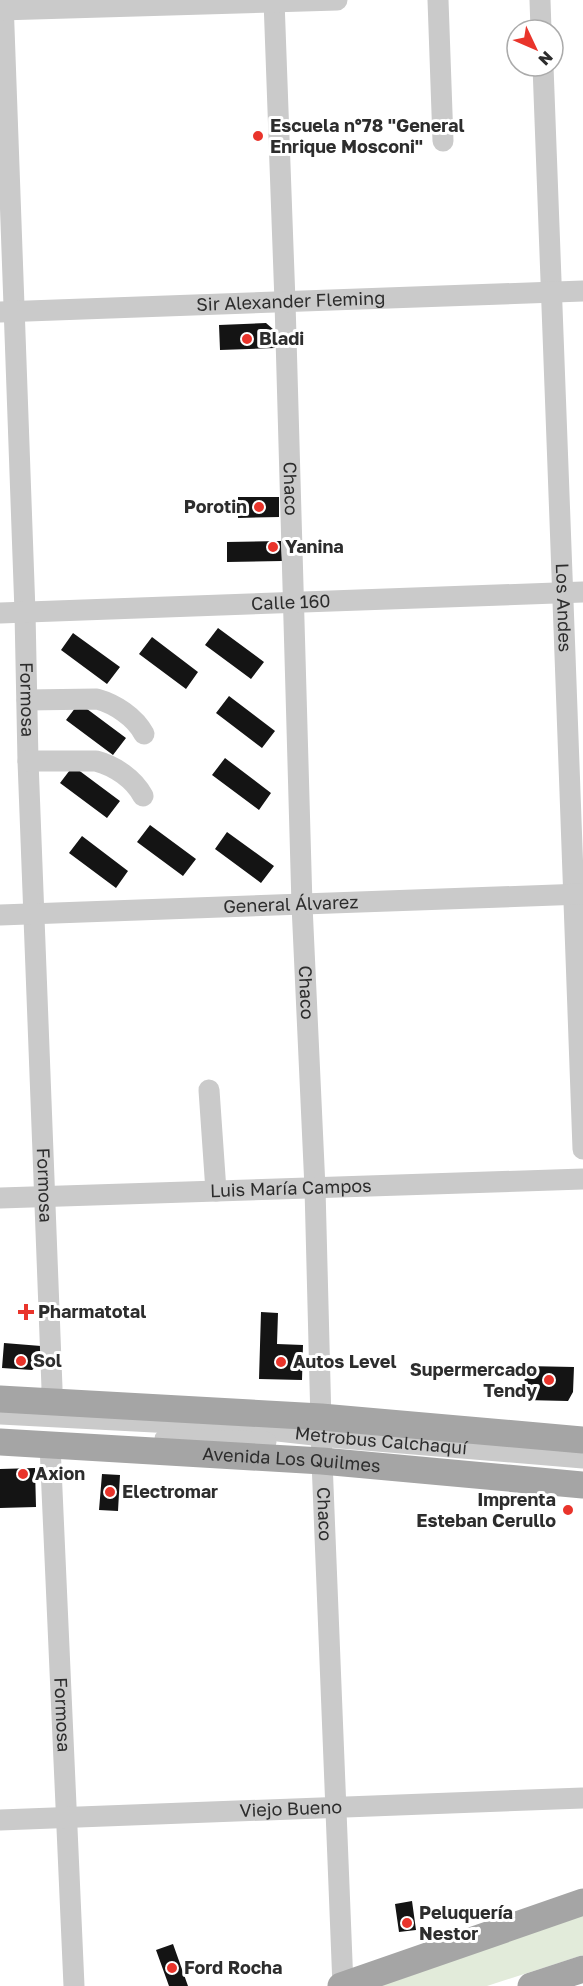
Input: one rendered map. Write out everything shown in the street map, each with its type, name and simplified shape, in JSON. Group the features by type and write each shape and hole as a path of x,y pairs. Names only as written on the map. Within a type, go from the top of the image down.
{"main road":[{"name":"Avenida Los Quilmes","path":"0,1399 49,1401 321,1440 583,1485"},
{"name":"Avenida Los Quilmes","path":"0,1442 50,1444 321,1440 583,1440"},
{"path":"343,1986 583,1902"},
{"path":"531,1986 583,1970"}],"street":[{"path":"2,7 337,0"},
{"path":"438,0 443,141"},
{"path":"540,0 541,18"},
{"name":"Chaco","path":"274,1 302,905 315,1188 321,1440 343,1986"},
{"name":"Formosa","path":"2,7 7,312 26,612 28,761 52,1388 49,1401"},
{"name":"Los Andes","path":"544,78 553,292 573,592 583,1149"},
{"name":"Sir Alexander Fleming","path":"7,312 583,291"},
{"name":"Calle 160","path":"0,613 573,592"},
{"path":"27,700 97,699 107,702 140,726 144,734"},
{"path":"28,761 96,761 106,764 139,788 143,796"},
{"name":"General Álvarez","path":"0,915 578,894"},
{"path":"209,1090 216,1191"},
{"name":"Luis María Campos","path":"0,1198 583,1179"},
{"name":"Metrobus Calchaquí","path":"49,1401 179,1423"},
{"name":"Metrobus Calchaquí","path":"0,1414 231,1426 321,1440 583,1467"},
{"name":"Metrobus Calchaquí","path":"0,1431 118,1437 321,1440 583,1458"},
{"name":"Formosa","path":"50,1444 74,1986"},
{"name":"Viejo Bueno","path":"0,1820 583,1798"}],"green space":[{"path":"583,1911 583,1955 487,1986 367,1986"}],"building":[{"name":"Bladi","path":"266,323 274,330 275,348 220,350 219,325"},
{"name":"Porotin","path":"238,497 279,497 279,517 238,518"},
{"path":"281,541 282,561 227,562 227,542"},
{"path":"218,628 264,662 251,679 205,645"},
{"path":"73,633 120,667 107,684 61,650"},
{"path":"152,637 198,672 186,689 139,654"},
{"path":"229,696 275,731 262,748 216,713"},
{"path":"79,703 126,738 113,755 66,720"},
{"path":"225,758 271,793 259,810 212,775"},
{"path":"73,766 120,801 107,818 60,783"},
{"path":"150,825 196,859 183,876 137,842"},
{"path":"227,832 274,866 261,883 215,849"},
{"path":"82,836 128,871 116,888 69,853"},
{"name":"Autos Level","path":"261,1312 278,1313 277,1344 303,1345 302,1380 259,1379"},
{"path":"4,1343 41,1346 40,1364 32,1370 2,1368"},
{"name":"Supermercado Tendy","path":"525,1366 574,1367 573,1392 568,1401 524,1400"},
{"path":"35,1468 36,1507 0,1508 0,1469"},
{"name":"Electromar","path":"102,1474 120,1475 118,1511 99,1510"},
{"path":"412,1901 416,1930 399,1932 395,1904"},
{"name":"Ford Rocha","path":"173,1944 188,1986 169,1986 156,1950"}],"place":[{"name":"Escuela n°78 \"General Enrique Mosconi\"","path":"258,136"},
{"name":"Bladi","path":"247,339"},
{"name":"Porotin","path":"259,507"},
{"name":"Yanina","path":"273,547"},
{"name":"Pharmatotal","path":"26,1312"},
{"name":"Sol","path":"21,1361"},
{"name":"Autos Level","path":"281,1362"},
{"name":"Supermercado Tendy","path":"549,1380"},
{"name":"Axion","path":"23,1474"},
{"name":"Electromar","path":"110,1492"},
{"name":"Imprenta Esteban Cerullo","path":"568,1510"},
{"name":"Peluquería Nestor","path":"407,1923"},
{"name":"Ford Rocha","path":"172,1968"}]}
